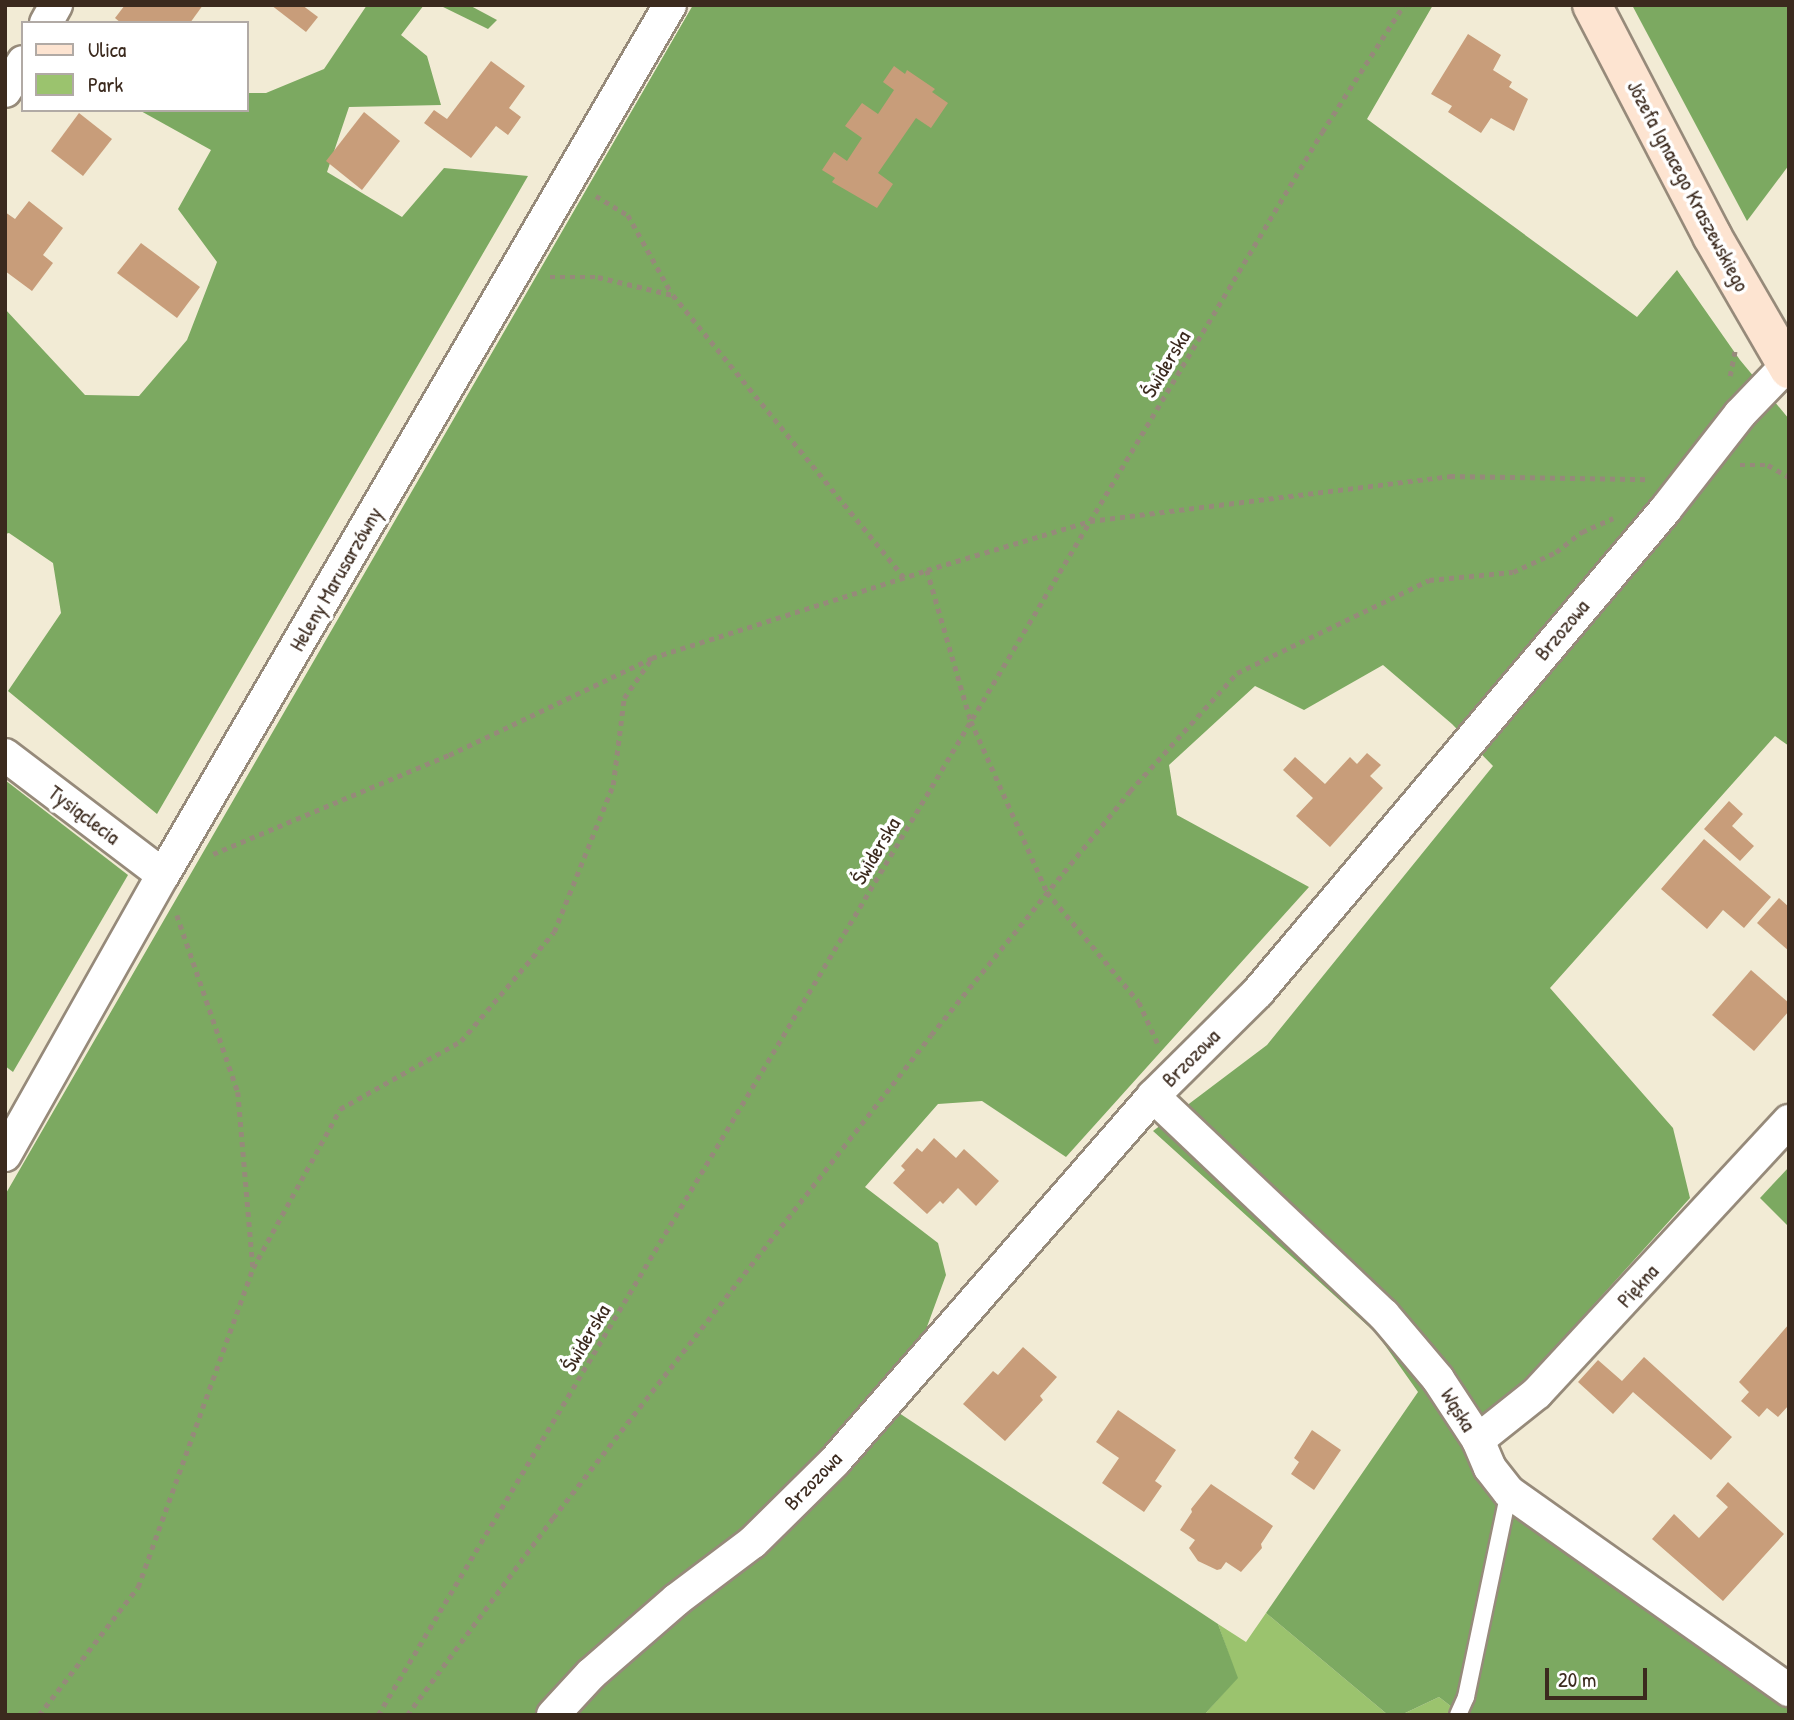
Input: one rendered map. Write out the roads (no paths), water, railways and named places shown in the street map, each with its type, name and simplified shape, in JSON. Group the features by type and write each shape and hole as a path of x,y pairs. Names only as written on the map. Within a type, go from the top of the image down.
{"street":[{"path":"47,21 56,5"},
{"name":"Heleny Marusarzówny","path":"5,1154 163,875 670,5"},
{"name":"Józefa Ignacego Kraszewskiego","path":"1592,5 1712,236 1788,366"},
{"path":"5,91 21,65"},
{"name":"Brzozowa","path":"553,1715 600,1665 676,1600 753,1542 835,1461 1163,1086 1258,992 1678,493 1740,414 1788,366"},
{"name":"Tysiąclecia","path":"5,755 163,875"},
{"name":"Wąska","path":"1163,1086 1384,1315 1438,1379 1478,1440 1490,1468 1509,1492 1789,1690"},
{"name":"Piękna","path":"1478,1440 1537,1393 1789,1121"}],"lane":[{"path":"1458,1715 1466,1697 1509,1492"}]}
